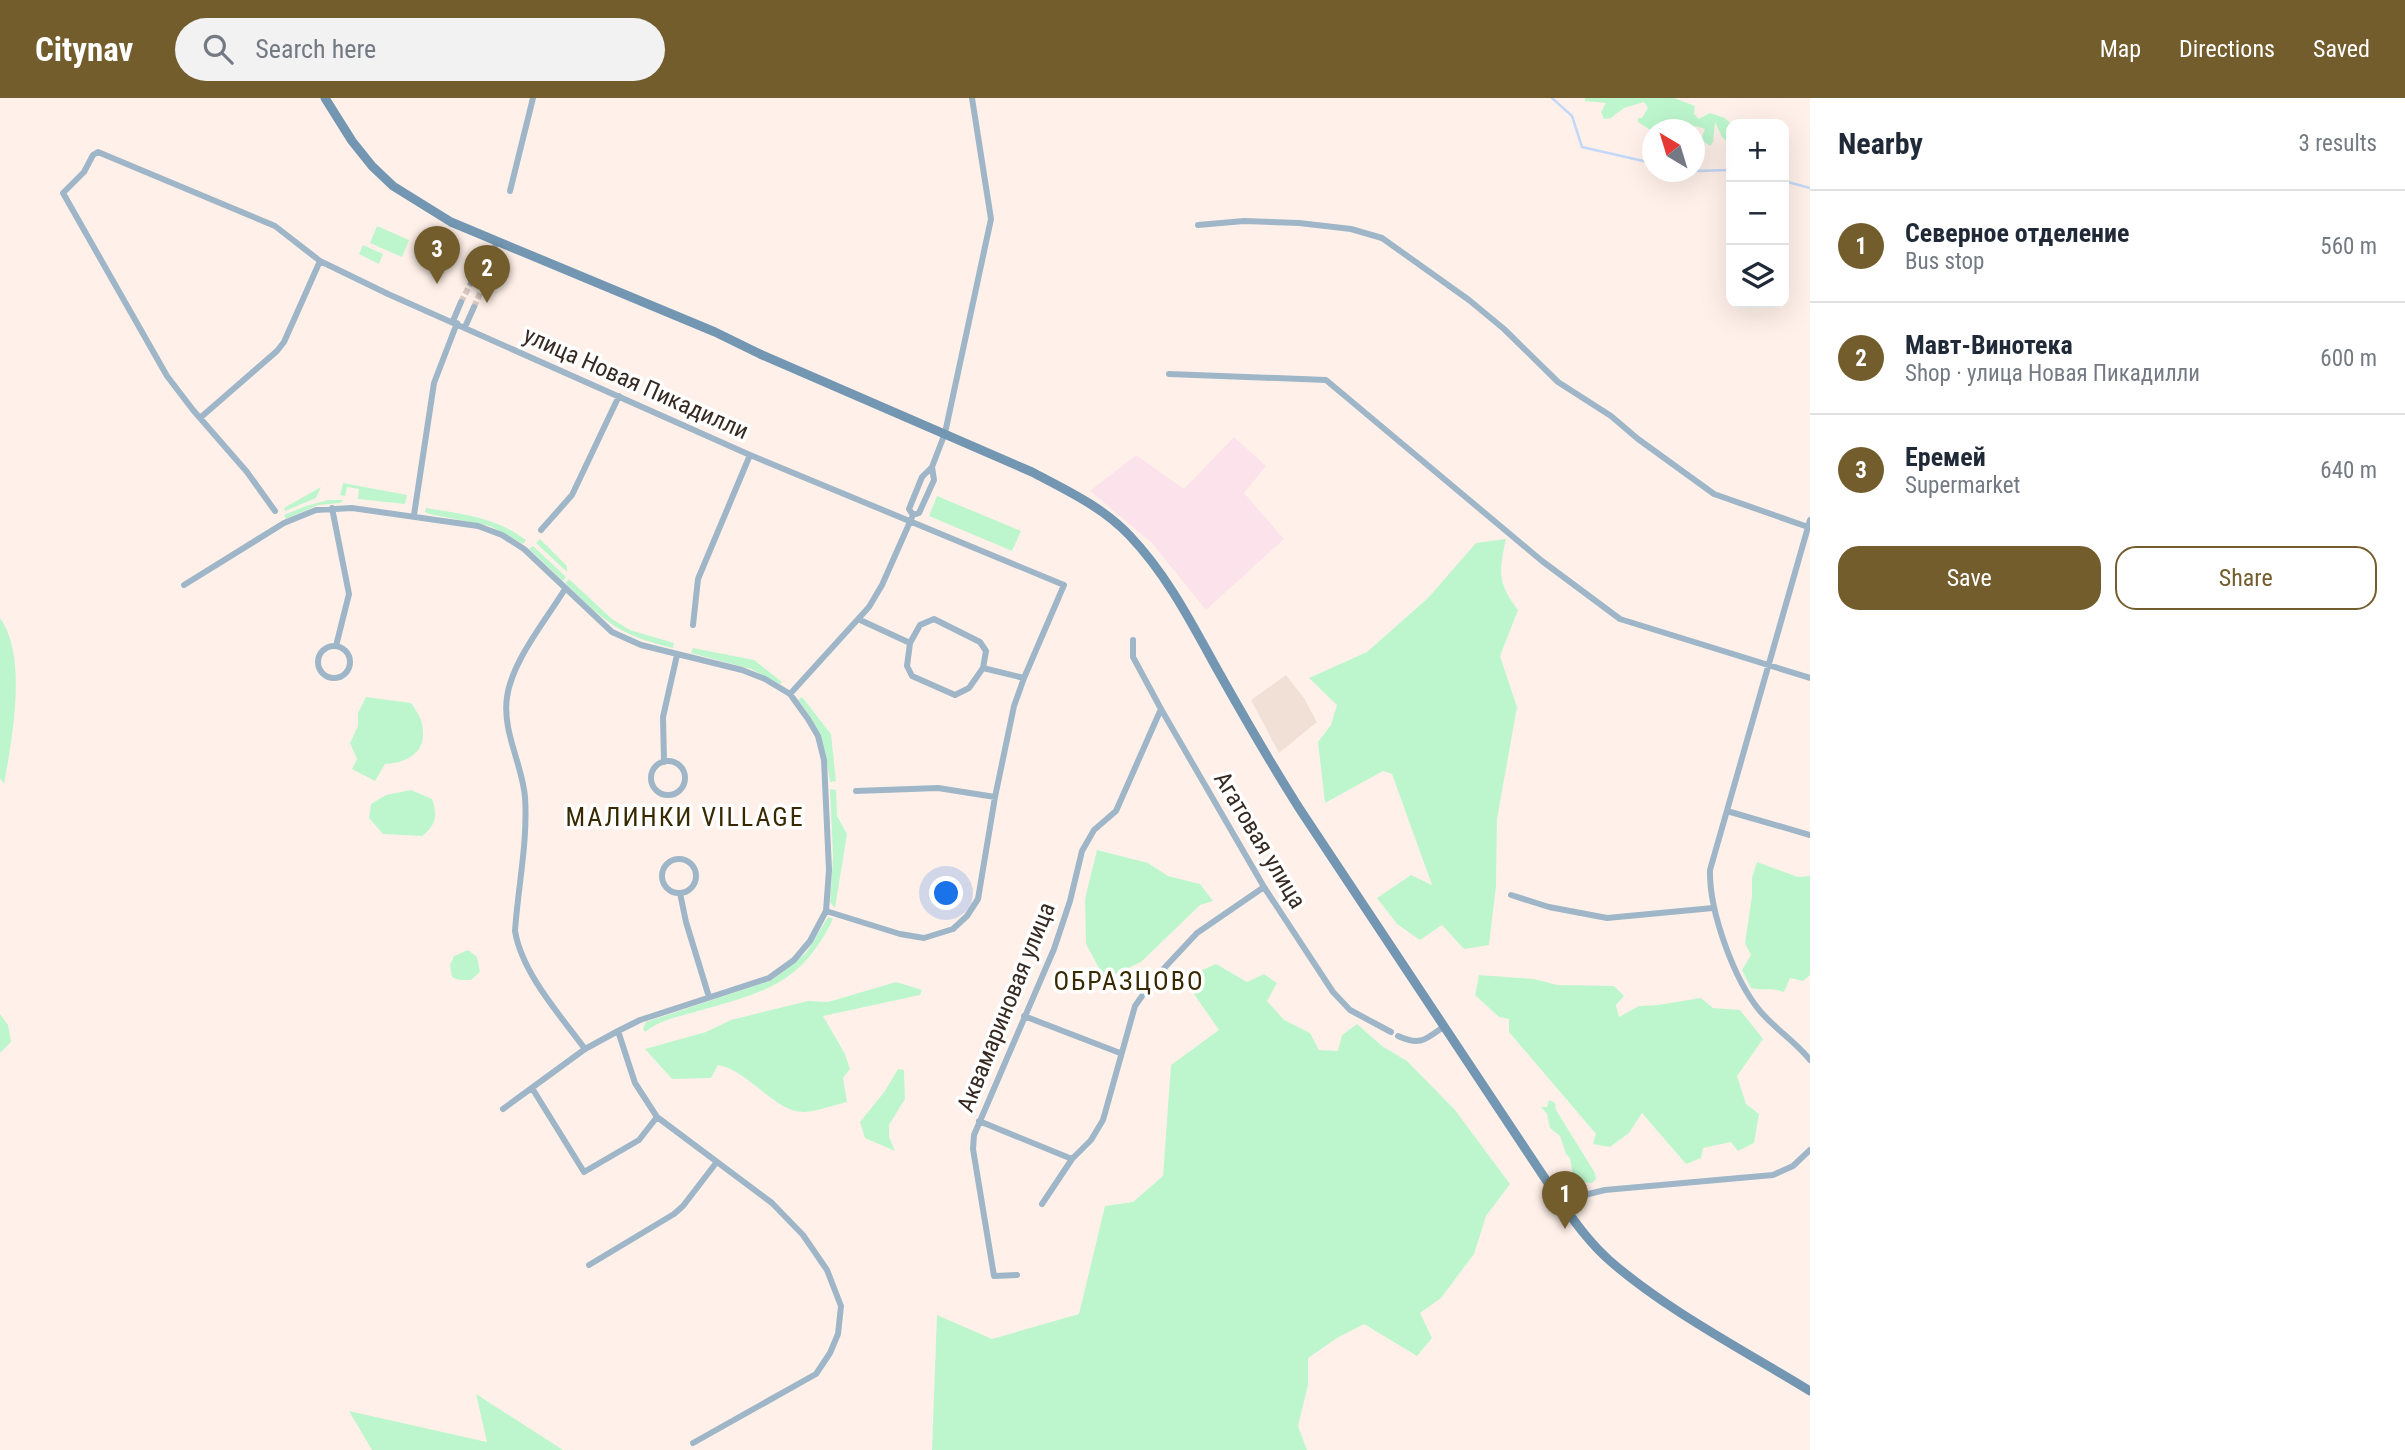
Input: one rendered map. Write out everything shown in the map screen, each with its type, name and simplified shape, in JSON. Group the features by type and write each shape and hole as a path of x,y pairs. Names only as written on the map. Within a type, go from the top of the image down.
{"street":[{"path":"325,98 352,141 373,166 394,186 451,222 715,332 1032,472 1072,493 1110,518 1165,579 1265,755 1443,1027 1586,1237 1636,1282 1810,1391"},
{"path":"510,191 533,98"},
{"path":"911,518 909,509 922,477 932,467 945,433 991,219 972,98"},
{"name":"улица Новая Пикадилли","path":"200,418 167,376 62,192 84,172 93,155 98,152 275,226 320,261 388,294 750,455 911,518 1064,585 1024,678"},
{"path":"1198,225 1244,221 1299,223 1351,229 1382,238 1469,300 1504,329 1558,382 1611,416 1648,447 1714,494 1809,524 1710,870 1713,908 1747,993 1769,1021 1810,1060"},
{"path":"471,283 483,272 497,242"},
{"path":"275,511 247,472 200,418 277,352 285,342 320,261"},
{"path":"483,272 484,287"},
{"path":"414,515 434,383 461,302"},
{"path":"465,327 474,307"},
{"path":"1169,374 1326,380 1542,561 1620,619 1810,678"},
{"path":"541,530 572,495 619,396"},
{"path":"693,625 698,579 750,455"},
{"path":"790,694 869,607 882,585 911,518 919,513 934,481 932,467"},
{"path":"332,508 349,594 336,646"},
{"path":"184,585 284,523 316,510 332,508 414,515 478,526 502,535 524,549 612,632 641,645 742,670 765,679 790,694 818,736 824,760 829,870 826,911 810,941 794,960 769,978 640,1020 618,1031 584,1049 503,1109"},
{"path":"565,589 513,672 507,697 507,724 524,787 526,815 515,931 517,946 526,965 584,1049"},
{"path":"858,619 910,643"},
{"path":"934,619 980,642 986,651 983,668 969,688 955,695 912,676 906,666 910,643 920,625 934,619"},
{"name":"Агатовая улица","path":"1133,640 1133,657 1161,709 1264,887 1333,992 1350,1010 1394,1034 1417,1042 1426,1040 1443,1027"},
{"path":"336,646 348,654 350,664 345,674 331,678 319,669 318,658 324,649 336,646"},
{"path":"664,762 663,718 677,655"},
{"path":"826,911 924,939 953,929 967,916 978,899 995,797 1014,706 1024,678 983,668"},
{"name":"Аквамариновая улица","path":"1017,1275 994,1276 973,1149 974,1135 1054,949 1070,901 1082,851 1094,830 1116,811 1161,709"},
{"path":"664,762 675,763 684,776 682,787 673,794 662,794 652,782 655,767 664,762"},
{"path":"856,791 938,788 995,797"},
{"path":"1727,811 1810,835"},
{"path":"679,859 690,864 696,874 693,885 680,893 670,891 662,877 668,863 679,859"},
{"path":"1042,1205 1072,1159 1091,1140 1103,1120 1135,1006 1154,979 1197,933 1264,887"},
{"path":"680,893 685,922 709,997"},
{"path":"1511,895 1607,918 1713,908"},
{"path":"1024,1016 1120,1053"},
{"path":"618,1031 635,1083 657,1117 772,1203 803,1235 827,1270 841,1306 838,1334 830,1353 816,1374 693,1443"},
{"path":"532,1088 584,1172 639,1140 657,1117"},
{"path":"979,1121 1072,1159"},
{"path":"1564,1207 1576,1197 1605,1190 1773,1175 1793,1166 1809,1152"},
{"path":"589,1265 674,1214 716,1163"}],"shaded area":[{"path":"1234,437 1266,466 1244,493 1284,539 1206,610 1151,542 1090,491 1136,455 1184,489"},
{"path":"1286,675 1304,698 1317,722 1279,753 1251,700"}],"green space":[{"path":"1585,98 1674,98 1695,106 1694,114 1699,119 1642,119 1642,125 1638,118 1642,118 1648,108 1644,102 1624,108 1611,118 1604,119 1601,112 1606,103 1585,101"},
{"path":"1710,113 1726,119 1726,141 1715,122 1713,142 1710,146 1705,142 1705,119 1699,119"},
{"path":"377,226 409,240 402,257 370,243"},
{"path":"363,245 383,254 379,264 359,254"},
{"path":"343,483 407,495 405,504 358,499 359,489 347,487 345,496 340,495"},
{"path":"321,487 316,498 285,511 284,508"},
{"path":"937,496 1021,531 1012,551 929,516"},
{"path":"328,500 344,500 340,503 318,505 286,519 284,515 306,506"},
{"path":"426,508 491,521 526,540 523,544 490,526 429,514 425,512"},
{"path":"540,539 567,566 567,572 536,543"},
{"path":"1506,539 1501,568 1503,584 1518,610 1500,656 1517,707 1497,819 1496,886 1489,945 1464,949 1442,925 1420,940 1397,924 1377,898 1411,875 1432,885 1392,774 1383,771 1325,803 1318,742 1331,725 1337,705 1309,678 1367,652 1428,598 1476,543"},
{"path":"533,546 566,577 563,581 529,549"},
{"path":"569,579 612,619 630,630 674,643 673,648 638,637 613,625 565,583"},
{"path":"0,618 9,634 16,676 14,722 4,784 0,778"},
{"path":"693,648 754,660 782,682 780,684 751,669 691,653"},
{"path":"366,697 411,703 422,724 423,733 415,754 402,761 385,764 375,781 352,769 357,759 350,743 358,726 358,713"},
{"path":"802,697 831,734 836,781 830,782 820,738 798,700"},
{"path":"830,789 836,790 837,816 847,834 835,908 830,902 833,856"},
{"path":"411,790 432,799 435,810 433,824 422,836 383,834 369,818 371,804 386,795"},
{"path":"1097,850 1148,863 1168,876 1200,884 1213,901 1200,905 1141,962 1105,979 1086,944 1085,899"},
{"path":"1757,862 1798,877 1810,876 1810,975 1803,981 1790,978 1784,992 1751,988 1742,970 1751,955 1745,943 1752,878"},
{"path":"828,917 833,919 821,941 793,973 777,983 740,999 669,1019 645,1032 643,1029 646,1022 772,980 806,953"},
{"path":"468,950 477,957 480,972 471,980 452,977 450,965 454,956"},
{"path":"1216,964 1247,982 1264,974 1277,983 1267,1001 1284,1020 1310,1033 1319,1050 1338,1051 1342,1035 1357,1024 1382,1046 1407,1061 1455,1110 1510,1184 1486,1216 1474,1254 1441,1298 1420,1313 1432,1338 1417,1356 1364,1324 1308,1358 1308,1385 1298,1426 1307,1450 932,1450 937,1315 992,1339 1079,1314 1105,1206 1133,1202 1163,1176 1171,1065 1219,1030 1187,984 1191,975"},
{"path":"1479,975 1534,979 1557,985 1614,986 1624,996 1616,1005 1619,1017 1639,1006 1701,998 1713,1008 1740,1010 1763,1039 1737,1076 1746,1104 1759,1114 1754,1143 1738,1151 1731,1142 1703,1148 1701,1158 1686,1164 1642,1113 1629,1133 1610,1147 1593,1144 1596,1134 1509,1032 1509,1019 1499,1017 1475,995"},
{"path":"896,982 922,990 920,995 823,1016 845,1054 850,1069 843,1078 847,1102 826,1108 804,1112 793,1110 772,1099 729,1068 718,1065 711,1078 672,1079 645,1049 706,1032 731,1020 808,1001 828,1002"},
{"path":"0,1014 8,1025 11,1042 0,1053"},
{"path":"898,1069 904,1070 905,1099 889,1125 889,1137 895,1151 865,1138 860,1122 885,1091"},
{"path":"1549,1100 1555,1103 1556,1110 1595,1173 1596,1179 1592,1183 1574,1181 1570,1158 1560,1136 1550,1128 1547,1114 1541,1107 1547,1107"},
{"path":"476,1394 563,1450 372,1450 349,1411 487,1442"}],"waterway":[{"path":"1552,98 1572,116 1582,147 1642,161"},
{"path":"1705,171 1726,170"},
{"path":"1788,182 1810,188"}],"tunnel":[{"path":"461,302 471,283"},
{"path":"474,307 483,287"}],"place":[{"name":"Еремей","path":"437,284"},
{"name":"Мавт-Винотека","path":"487,303"},
{"name":"Северное отделение","path":"1565,1229"}],"district":[{"name":"МАЛИНКИ VILLAGE","path":"685,817"},
{"name":"ОБРАЗЦОВО","path":"1129,981"}]}
